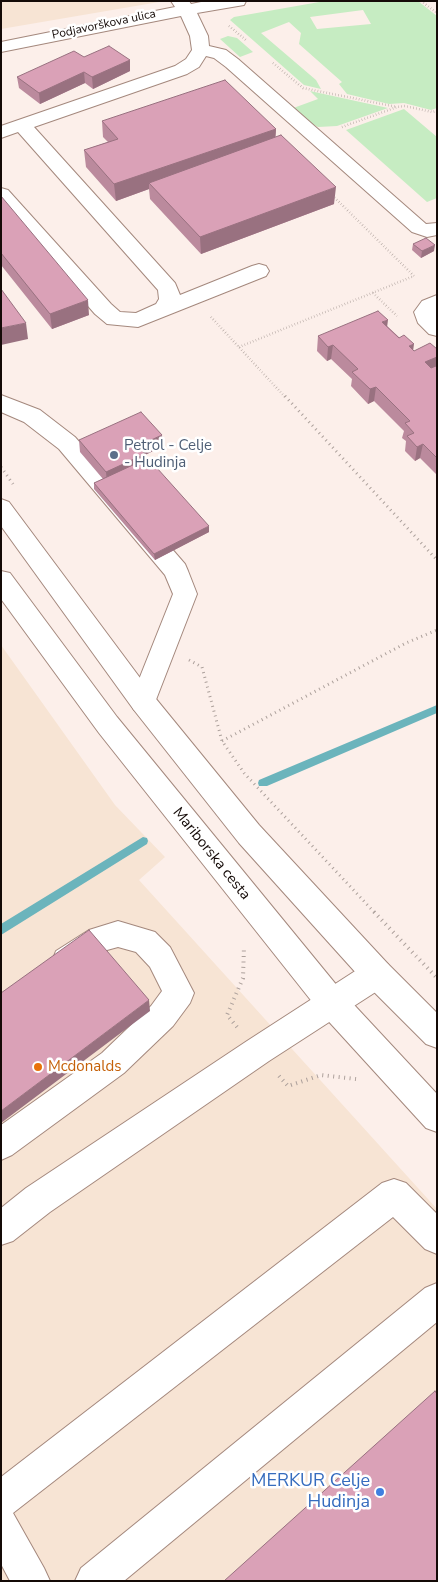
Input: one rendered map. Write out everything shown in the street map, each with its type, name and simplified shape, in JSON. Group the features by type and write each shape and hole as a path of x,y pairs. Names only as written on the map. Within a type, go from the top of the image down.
{"main road":[{"name":"Podjavorškova ulica","path":"1,47 182,5 238,1"},
{"path":"1,132 181,70 193,64 201,50 199,36 182,5"},
{"path":"201,50 220,54 232,63 419,228 427,231 437,229"},
{"path":"22,125 168,288 170,299 164,309"},
{"path":"1,194 115,319 138,320 259,271"},
{"path":"437,302 425,312 426,318 437,329"},
{"path":"1,403 32,416 67,443 176,570 185,594 143,702"},
{"path":"10,499 143,702 249,834 377,974 437,1034"},
{"name":"Mariborska cesta","path":"1,580 108,725 332,1003 437,1117"},
{"path":"1,1144 113,1063 162,1016 179,993 160,957 145,941 118,934 99,939 42,977"},
{"path":"1,1229 38,1200 377,974"},
{"path":"1,1500 394,1195 437,1237"},
{"path":"94,1581 437,1300"},
{"path":"1,1527 31,1581"}],"path":[{"path":"421,1 437,13"},
{"path":"228,24 247,41"},
{"path":"267,58 303,88 397,107"},
{"path":"323,144 350,135 341,128 397,107 405,106 432,112 437,110"},
{"path":"239,347 414,276 330,194"},
{"path":"194,298 437,560"},
{"path":"1,467 10,499"},
{"path":"222,741 406,643 437,630"},
{"path":"164,648 202,667 222,741 244,773 315,851 437,978"},
{"path":"288,1086 321,1075 357,1079 365,1084"}],"shaded area":[{"path":"1,1 165,1 1,29"},
{"path":"1,645 115,805 165,857 139,880 437,1209 437,1581 1,1581"}],"green space":[{"path":"325,1 418,1 437,16 437,108 431,110 404,103 389,104 347,94 339,84 342,82 299,44 301,33 289,22 261,33 316,80 321,89 304,85 230,20 234,17","holes":["363,10 371,24 317,29 310,17"]},
{"path":"228,36 237,38 253,52 240,57 220,39"},
{"path":"310,91 388,108 337,126 318,127 288,110 318,99"},
{"path":"404,109 437,137 437,198 427,202 346,130"}],"building":[{"path":"109,46 130,60 92,77 84,72 39,93 17,77 74,51 84,57"},
{"path":"225,80 276,129 114,184 84,150 118,139 102,121"},
{"path":"281,135 336,187 200,237 149,183"},
{"path":"1,196 88,300 50,314 1,253"},
{"path":"426,238 435,245 422,251 413,244"},
{"path":"1,289 26,323 1,328"},
{"path":"378,311 388,320 382,322 399,338 404,335 414,344 409,346 414,351 430,343 437,349 437,357 425,362 431,368 437,367 437,458 423,444 417,447 407,436 414,433 405,423 410,421 376,387 370,389 352,372 358,369 333,345 328,347 318,336"},
{"name":"Petrol - Celje - Hudinja","path":"141,412 162,435 138,446 145,454 106,472 79,440"},
{"path":"148,458 209,526 154,554 94,483"},
{"name":"Mcdonalds","path":"89,930 149,1000 1,1111 1,993"},
{"name":"MERKUR Celje Hudinja","path":"435,1391 437,1394 437,1581 224,1581"}],"waterway":[{"path":"263,783 437,709"},
{"path":"1,930 143,841"}],"place":[{"name":"Petrol - Celje - Hudinja","path":"114,455"},
{"name":"Mcdonalds","path":"38,1067"},
{"name":"MERKUR Celje Hudinja","path":"380,1492"}]}
